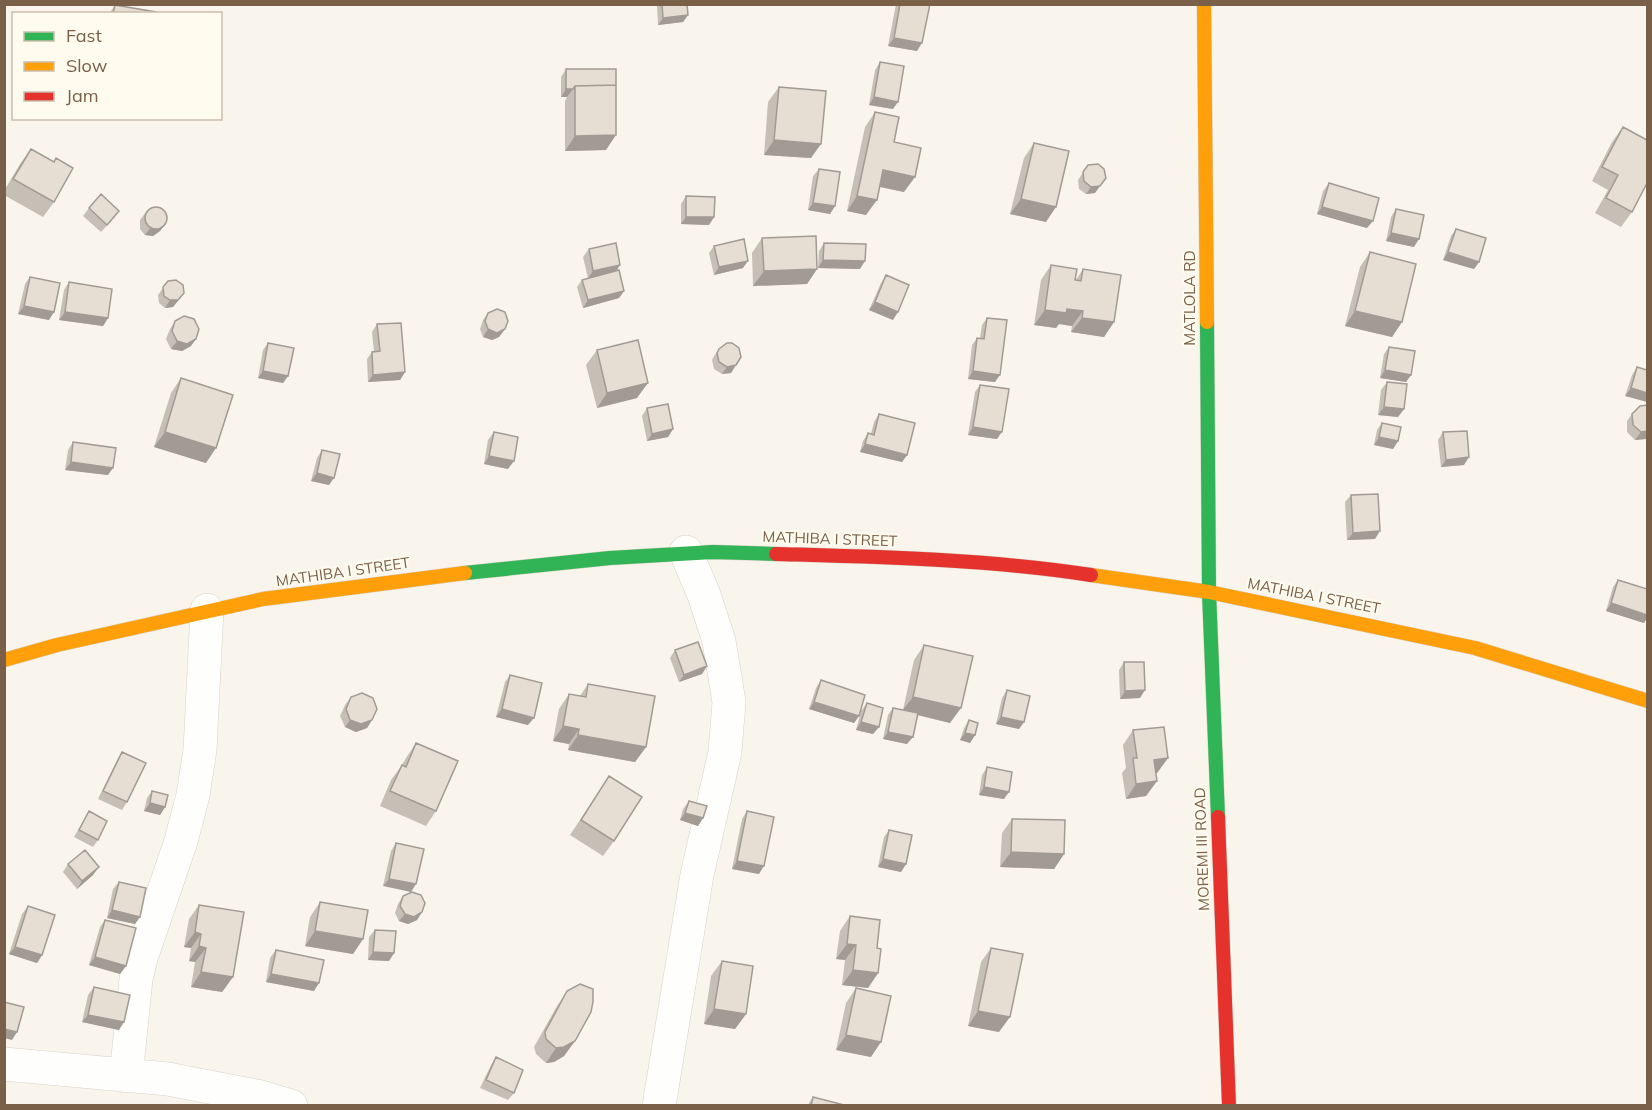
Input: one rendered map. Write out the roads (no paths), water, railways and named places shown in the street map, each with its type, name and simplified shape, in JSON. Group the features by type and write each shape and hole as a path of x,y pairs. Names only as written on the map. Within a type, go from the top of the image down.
{"street":[{"name":"MATLOLA RD","path":"1204,4 1209,592"},
{"name":"MATHIBA I STREET","path":"4,660 57,645 263,599 434,576 686,552 903,558 1054,569 1209,592 1475,648 1647,701"},
{"path":"659,1106 697,875 725,752 729,702 719,641 704,595 686,552"},
{"name":"MOREMI III ROAD","path":"1209,592 1229,1106"},
{"path":"126,1076 136,979 141,958 181,842 193,795 200,750 207,610"},
{"path":"4,1064 168,1079 270,1103"}]}
